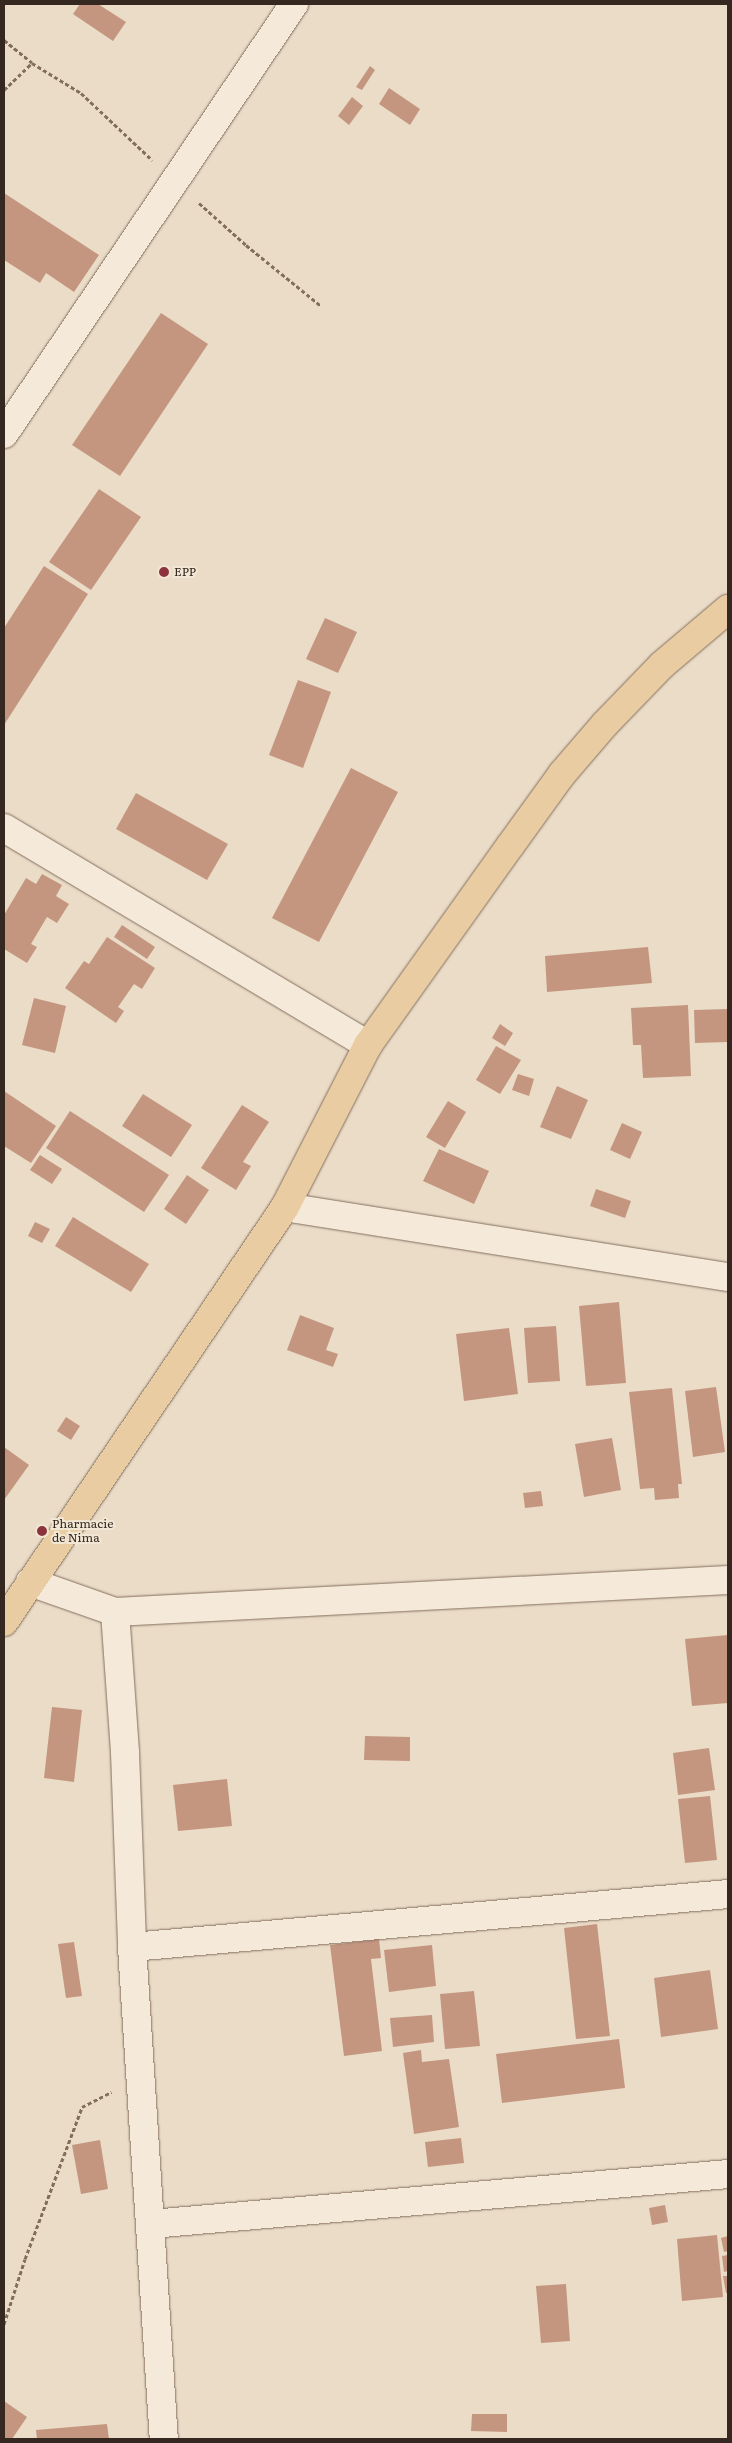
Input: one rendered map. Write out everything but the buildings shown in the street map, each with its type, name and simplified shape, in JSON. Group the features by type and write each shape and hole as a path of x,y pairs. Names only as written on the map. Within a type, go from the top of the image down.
{"main road":[{"path":"4,1622 285,1207 368,1045 562,774 605,724 662,665 728,609"}],"street":[{"path":"4,434 294,4"},
{"path":"4,828 368,1045"},
{"path":"285,1207 728,1278"},
{"path":"30,1582 114,1612 728,1580"},
{"path":"114,1612 125,1752 132,1947 164,2439"},
{"path":"132,1947 728,1894"},
{"path":"151,2224 728,2174"}],"path":[{"path":"4,90 32,63"},
{"path":"4,2324 25,2259 82,2107 140,2078"}],"place":[{"name":"EPP","path":"164,572"},
{"name":"Pharmacie de Nima","path":"42,1531"}]}
